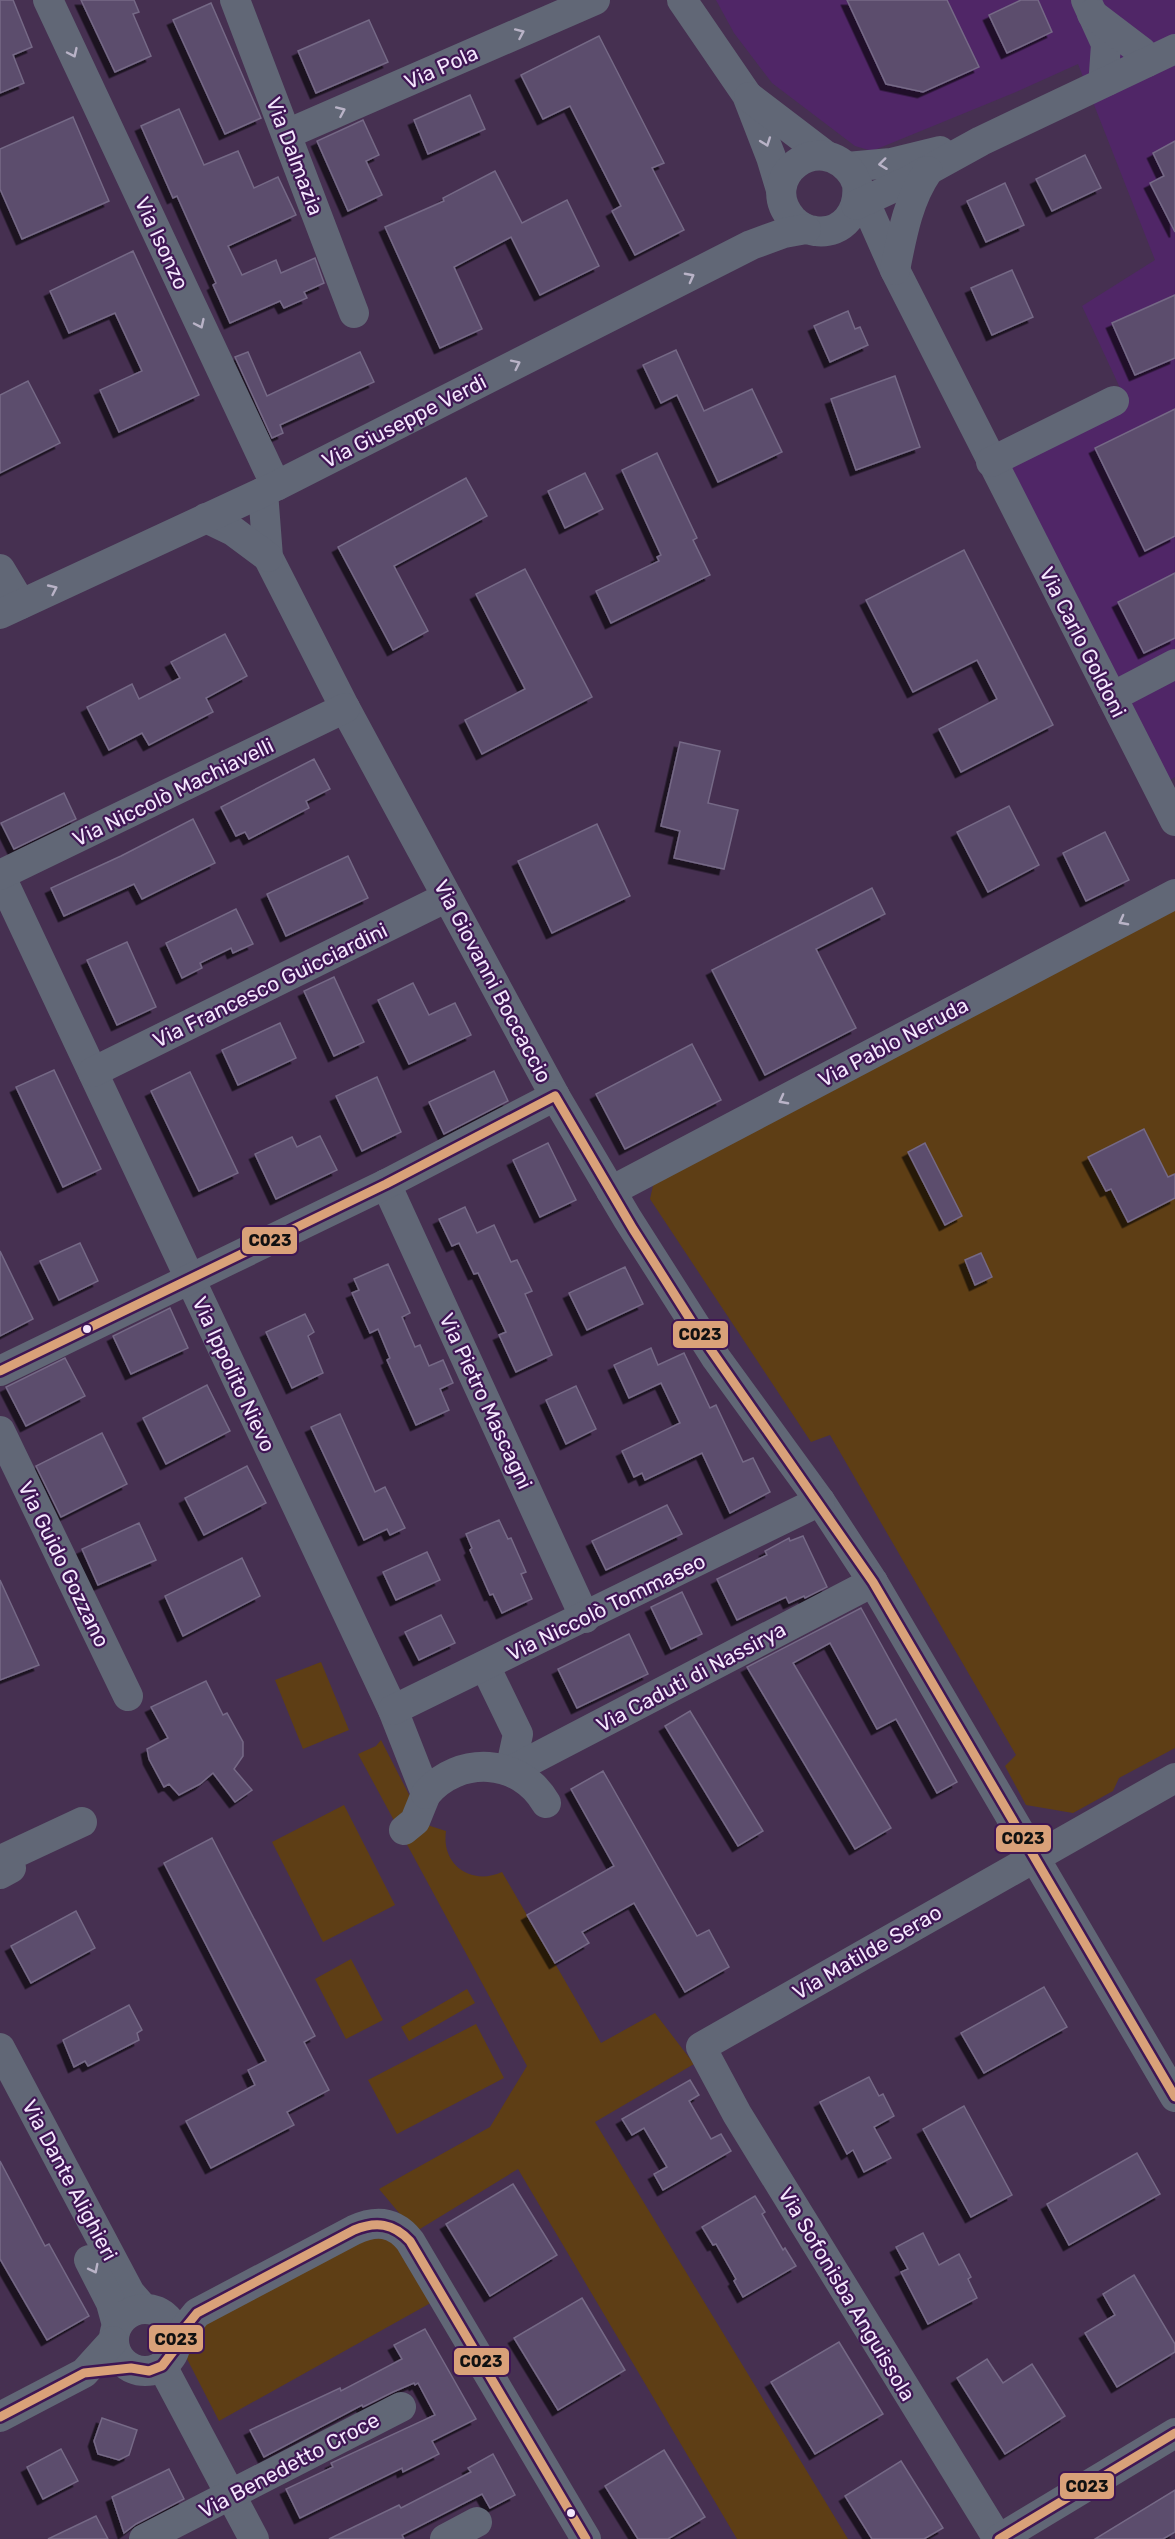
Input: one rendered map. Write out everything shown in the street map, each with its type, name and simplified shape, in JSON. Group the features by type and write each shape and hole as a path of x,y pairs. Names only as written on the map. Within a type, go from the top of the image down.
{"street":[{"name":"Via Isonzo","path":"48,0 270,489"},
{"name":"Via Dalmazia","path":"235,0 354,313"},
{"name":"Via Pola","path":"287,134 595,0"},
{"path":"682,0 747,95 771,157 783,203 788,214 796,223 819,229 843,224 850,183"},
{"path":"1089,7 1142,52 1147,62"},
{"path":"1089,7 1106,44 1104,72 1107,81"},
{"path":"781,190 784,178 791,168 812,155 850,183 928,171 981,141 1175,49"},
{"path":"747,95 850,183"},
{"path":"850,183 891,163 981,141"},
{"path":"895,270 911,203 928,171"},
{"name":"Via Carlo Goldoni","path":"850,183 1175,821"},
{"name":"Via Giuseppe Verdi","path":"10,609 270,489 751,245 784,233 819,229"},
{"name":"Via Carlo Goldoni","path":"819,229 863,239 875,248 895,270"},
{"path":"991,462 1114,401"},
{"name":"Via Giovanni Boccaccio","path":"268,557 270,489"},
{"name":"Via Giovanni Boccaccio","path":"206,518 233,531 268,557 345,708 555,1096 611,1191 716,1358 820,1502 873,1582 1175,2097"},
{"path":"0,569 10,609"},
{"path":"1112,697 1175,664"},
{"name":"Via Niccolò Machiavelli","path":"0,875 345,708"},
{"name":"Via Ippolito Nievo","path":"0,875 393,1710 426,1794"},
{"name":"Via Pablo Neruda","path":"611,1191 1175,894"},
{"name":"Via Francesco Guicciardini","path":"93,1072 447,897"},
{"path":"0,1371 386,1184 555,1096"},
{"name":"Via Pietro Mascagni","path":"386,1184 585,1618"},
{"name":"Via Guido Gozzano","path":"0,1431 128,1696"},
{"name":"Via Niccolò Tommaseo","path":"393,1710 820,1502"},
{"name":"Via Caduti di Nassirya","path":"510,1771 873,1582"},
{"path":"485,1666 518,1734 510,1771"},
{"path":"404,1830 415,1821 426,1794 445,1776 463,1769 486,1766 510,1771 533,1786 546,1803"},
{"path":"1033,1858 1175,1778"},
{"path":"0,1874 11,1868 7,1857 82,1822"},
{"name":"Via Matilde Serao","path":"701,2047 1033,1858"},
{"name":"Via Sofonisba Anguissola","path":"701,2047 737,2114 999,2539"},
{"name":"Via Dante Alighieri","path":"0,2048 130,2294 152,2311"},
{"name":"Via Dante Alighieri","path":"0,2086 111,2303 115,2333"},
{"path":"175,2340 197,2313 359,2227 378,2223 394,2227 410,2241 586,2539"},
{"path":"84,2373 128,2313 152,2311 197,2313"},
{"path":"0,2416 84,2373 147,2369 175,2349 172,2325 152,2311"},
{"path":"115,2333 117,2355 147,2369 225,2499 254,2539"},
{"name":"Via Benedetto Croce","path":"144,2539 401,2407"},
{"path":"999,2539 1175,2433"},
{"path":"225,2499 238,2539"},
{"path":"445,2539 477,2522"}],"shaded area":[{"path":"716,0 1175,0 1175,777 1168,781 1006,465 1127,403 1082,306 1155,260 1078,64 872,151 855,146 772,83 734,33"},
{"path":"1175,904 1175,1748 1119,1778 1113,1791 1073,1813 1026,1805 1005,1766 1016,1755 830,1435 811,1442 650,1199 655,1177"},
{"path":"321,1662 349,1730 303,1749 275,1680"},
{"path":"381,1740 424,1824 446,1831 448,1854 453,1863 460,1870 479,1876 490,1876 502,1872 601,2043 655,2013 694,2064 595,2122 848,2539 737,2539 518,2169 415,2232 379,2189 490,2127 527,2066 358,1754 376,1746"},
{"path":"344,1805 395,1905 323,1942 272,1842"},
{"path":"351,1959 383,2020 346,2039 315,1979"},
{"path":"467,1989 475,2003 409,2041 401,2027"},
{"path":"476,2024 504,2078 397,2134 368,2080"},
{"path":"387,2232 436,2300 219,2421 183,2351 197,2328 357,2236"}],"building":[{"path":"0,0 13,0 32,47 13,55 24,83 0,93"},
{"path":"81,0 134,0 139,12 133,14 151,56 115,72"},
{"path":"847,0 947,0 979,67 923,92 886,84"},
{"path":"1021,0 1038,0 1052,32 1007,53 989,15"},
{"path":"211,3 261,118 225,134 173,20"},
{"path":"369,20 388,62 316,93 298,51"},
{"path":"599,36 664,163 652,168 684,230 635,255 612,211 621,206 570,106 543,119 521,75"},
{"path":"470,95 485,129 428,154 414,120"},
{"path":"179,109 204,165 238,151 254,188 278,177 296,215 228,246 242,275 276,260 281,273 315,258 324,283 304,292 307,298 284,308 280,301 230,323 213,285 216,283 177,196 173,198 141,126"},
{"path":"73,117 109,201 22,239 0,189 0,149"},
{"path":"363,120 379,155 366,161 382,195 348,211 317,141"},
{"path":"1175,141 1175,232 1150,183 1164,176 1153,153"},
{"path":"1085,155 1101,188 1052,211 1036,179"},
{"path":"495,171 522,223 567,200 599,266 540,295 511,237 454,267 482,329 440,348 385,227 444,201 443,198"},
{"path":"1005,183 1024,225 986,242 967,201"},
{"path":"133,251 199,395 119,432 100,390 142,371 115,313 69,333 50,291"},
{"path":"1012,270 1033,317 992,335 971,288"},
{"path":"1175,295 1175,358 1135,375 1112,323"},
{"path":"848,311 855,329 860,327 868,345 830,362 814,326"},
{"path":"676,350 704,411 752,389 782,452 718,482 677,395 661,403 643,365"},
{"path":"248,352 267,396 360,352 374,382 280,425 283,433 272,438 235,357"},
{"path":"895,376 920,447 856,470 831,399"},
{"path":"28,381 60,443 0,473 0,395"},
{"path":"1175,409 1175,536 1145,551 1095,448"},
{"path":"657,453 697,538 693,540 710,575 611,623 596,591 659,561 657,557 661,555 622,470"},
{"path":"585,473 603,509 565,528 548,491"},
{"path":"466,478 487,516 394,566 428,631 393,650 338,547"},
{"path":"964,550 1053,725 961,772 939,729 997,699 977,660 913,692 866,600"},
{"path":"525,569 592,697 482,754 465,720 525,689 476,594"},
{"path":"1175,573 1175,638 1144,653 1118,602"},
{"path":"225,634 247,676 206,698 213,712 149,745 142,733 109,750 87,707 132,684 139,699 180,678 171,662"},
{"path":"680,742 720,751 708,803 738,810 724,869 674,858 680,831 661,826"},
{"path":"314,759 330,789 306,801 309,808 249,839 245,832 236,836 221,807"},
{"path":"64,793 76,819 14,849 1,823"},
{"path":"1009,806 1039,865 988,892 957,832"},
{"path":"193,819 215,863 142,899 134,884 64,916 51,888 121,856"},
{"path":"597,824 630,896 552,933 518,861"},
{"path":"1105,832 1129,880 1086,901 1063,853"},
{"path":"348,856 368,898 286,936 267,894"},
{"path":"872,888 885,914 816,949 856,1028 765,1075 712,970"},
{"path":"236,909 253,944 233,953 231,948 200,963 202,968 182,978 166,943"},
{"path":"127,942 156,1007 117,1025 87,960"},
{"path":"334,977 364,1042 334,1056 304,991"},
{"path":"413,983 429,1015 455,1003 471,1035 409,1064 378,1000"},
{"path":"280,1023 296,1058 238,1085 222,1050"},
{"path":"692,1044 721,1100 625,1149 596,1094"},
{"path":"54,1070 101,1169 63,1187 16,1087"},
{"path":"494,1071 508,1101 444,1134 429,1102"},
{"path":"190,1072 238,1173 199,1191 151,1091"},
{"path":"377,1077 401,1132 362,1151 336,1096"},
{"path":"1144,1129 1168,1177 1175,1174 1175,1198 1128,1222 1111,1189 1106,1191 1088,1157"},
{"path":"320,1136 337,1170 276,1199 255,1154 292,1137 297,1147"},
{"path":"548,1143 576,1200 540,1217 513,1160"},
{"path":"925,1143 962,1216 945,1225 908,1152"},
{"path":"465,1207 477,1233 494,1225 511,1262 517,1260 532,1291 525,1294 552,1355 516,1372 499,1335 506,1332 478,1273 474,1274 459,1243 452,1246 439,1219"},
{"path":"80,1243 98,1281 59,1300 40,1261"},
{"path":"0,1251 33,1319 0,1336"},
{"path":"981,1253 992,1277 975,1285 965,1260"},
{"path":"388,1264 410,1313 402,1317 415,1347 420,1345 429,1366 443,1360 453,1383 440,1389 449,1410 416,1425 387,1360 390,1358 378,1329 370,1333 352,1293 359,1290 354,1279"},
{"path":"625,1267 643,1304 587,1330 569,1293"},
{"path":"170,1308 188,1348 131,1374 113,1336"},
{"path":"305,1314 314,1332 308,1336 323,1373 292,1388 266,1332"},
{"path":"651,1348 658,1365 684,1353 710,1408 716,1405 743,1462 753,1458 770,1492 730,1513 702,1453 645,1480 642,1473 634,1477 622,1451 680,1423 661,1383 629,1398 614,1365"},
{"path":"65,1358 85,1396 26,1426 6,1387"},
{"path":"207,1385 230,1431 166,1464 143,1418"},
{"path":"576,1386 596,1429 566,1444 546,1400"},
{"path":"340,1414 375,1492 385,1487 405,1528 390,1535 387,1529 364,1540 311,1427"},
{"path":"102,1433 127,1484 61,1517 36,1466"},
{"path":"247,1466 266,1503 204,1535 185,1498"},
{"path":"667,1505 682,1534 606,1570 592,1541"},
{"path":"499,1520 508,1539 511,1538 526,1572 521,1574 532,1599 502,1613 493,1594 490,1595 470,1550 472,1548 466,1534"},
{"path":"139,1523 156,1560 98,1585 82,1549"},
{"path":"803,1536 827,1587 789,1603 786,1597 737,1620 717,1579 767,1555 765,1551 789,1538 790,1541"},
{"path":"427,1552 440,1580 396,1600 383,1572"},
{"path":"242,1558 260,1596 183,1636 165,1596"},
{"path":"0,1580 39,1665 0,1680"},
{"path":"682,1592 702,1634 671,1649 651,1607"},
{"path":"861,1608 957,1782 937,1793 896,1719 877,1729 830,1643 793,1663 891,1828 855,1849 747,1667"},
{"path":"441,1615 455,1643 419,1660 405,1632"},
{"path":"629,1634 648,1674 577,1708 558,1669"},
{"path":"206,1681 223,1715 227,1713 243,1742 243,1756 234,1769 252,1790 235,1802 213,1773 200,1784 179,1795 169,1784 164,1787 149,1759 147,1749 168,1738 151,1707"},
{"path":"690,1711 763,1831 738,1846 665,1726"},
{"path":"603,1771 697,1936 709,1930 729,1967 685,1992 634,1903 582,1932 589,1943 555,1963 527,1915 614,1866 571,1789"},
{"path":"212,1838 315,2036 304,2042 329,2090 287,2112 294,2125 211,2168 186,2121 255,2085 248,2070 266,2061 164,1863"},
{"path":"76,1911 95,1948 31,1983 11,1946"},
{"path":"1044,1987 1067,2027 984,2073 961,2033"},
{"path":"129,2005 142,2030 137,2033 139,2040 88,2066 85,2061 74,2067 63,2040"},
{"path":"869,2077 879,2096 883,2094 894,2116 874,2127 891,2158 864,2172 853,2150 847,2154 820,2102"},
{"path":"690,2080 699,2095 689,2101 711,2139 721,2134 731,2151 663,2190 654,2174 667,2167 644,2128 632,2135 622,2119"},
{"path":"964,2106 1012,2195 971,2217 923,2129"},
{"path":"1137,2153 1160,2194 1069,2245 1047,2204"},
{"path":"0,2161 45,2246 49,2244 89,2316 47,2340 0,2259"},
{"path":"513,2184 557,2255 490,2296 446,2224"},
{"path":"755,2196 765,2212 762,2214 783,2250 785,2248 796,2266 743,2297 734,2281 736,2279 716,2244 713,2245 702,2227"},
{"path":"923,2233 939,2265 959,2254 971,2277 968,2279 977,2298 928,2324 901,2272 908,2269 896,2247"},
{"path":"1134,2275 1175,2344 1175,2352 1117,2387 1085,2333 1115,2315 1103,2294"},
{"path":"582,2298 625,2370 558,2410 514,2338"},
{"path":"425,2329 476,2419 432,2441 439,2454 403,2472 402,2468 300,2518 286,2489 333,2467 331,2463 435,2415 418,2383 363,2407 362,2405 264,2457 250,2430 340,2388 341,2391 402,2359 394,2345"},
{"path":"839,2342 883,2414 815,2454 771,2382"},
{"path":"987,2359 1003,2383 1032,2364 1065,2416 1005,2454 957,2378"},
{"path":"102,2418 137,2430 129,2455 119,2460 98,2454 94,2441"},
{"path":"61,2449 78,2481 43,2499 27,2467"},
{"path":"664,2450 705,2517 668,2539 638,2539 605,2486"},
{"path":"493,2454 515,2495 490,2508 482,2494 402,2535 404,2539 329,2539 399,2505 401,2508 471,2472 468,2468"},
{"path":"901,2461 943,2528 924,2539 872,2539 845,2496"},
{"path":"169,2469 184,2499 136,2524 124,2533 112,2497"},
{"path":"1175,2490 1175,2532 1163,2539 1095,2539"},
{"path":"96,2516 108,2539 48,2539"}],"transit line":[{"name":"C023","path":"0,1371 386,1184 555,1096 633,1229 695,1327 873,1582 1175,2097"},
{"name":"C023","path":"0,2417 84,2373 131,2368 149,2371 162,2366 175,2349 175,2340 197,2313 354,2230 370,2225 384,2225 397,2230 410,2241 586,2539"},
{"name":"C023","path":"999,2539 1175,2433"}]}
